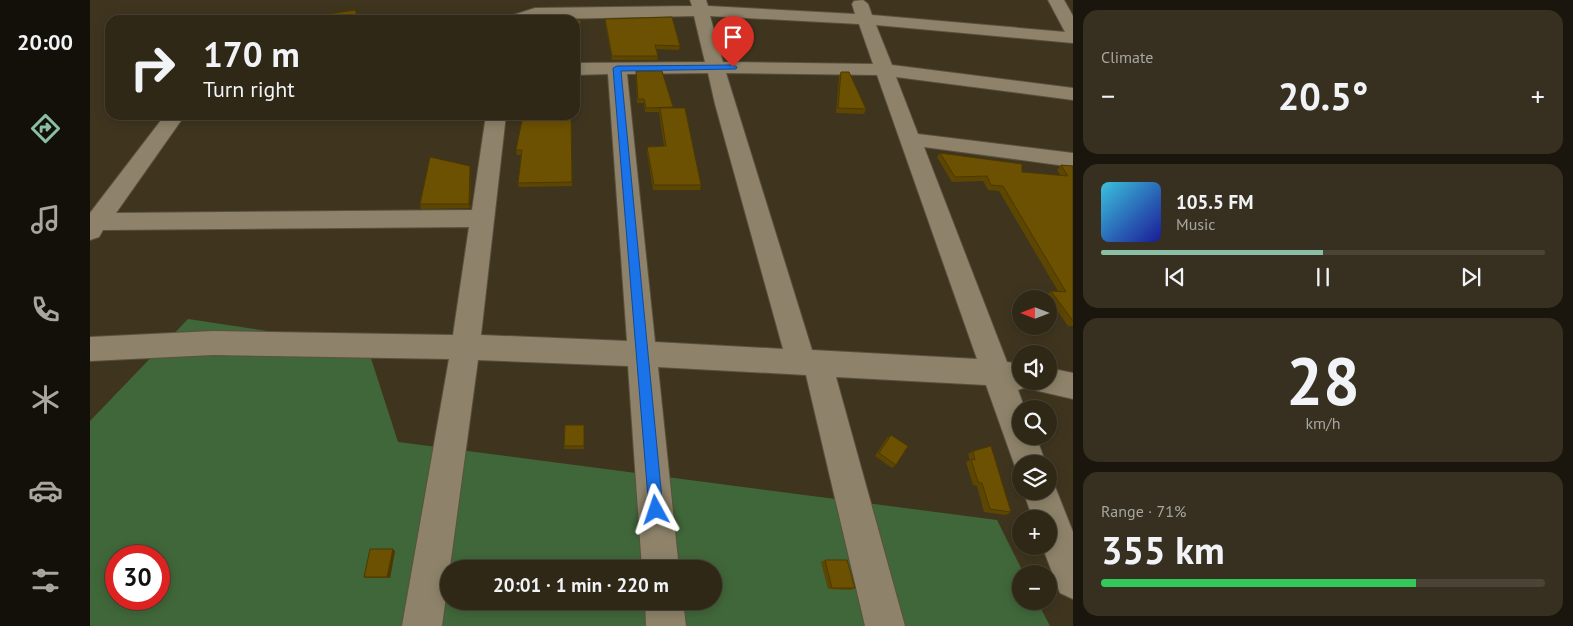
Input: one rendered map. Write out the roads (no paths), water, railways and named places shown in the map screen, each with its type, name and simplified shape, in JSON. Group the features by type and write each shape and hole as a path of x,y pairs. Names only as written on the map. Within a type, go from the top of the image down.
{"street":[{"path":"1056,0 1073,32"},
{"path":"700,5 715,67 810,363 885,626"},
{"path":"530,15 535,13 700,5 862,9 1073,38"},
{"path":"862,9 909,138 1009,375 1028,455"},
{"path":"580,69 715,67 884,70 1073,94"},
{"path":"617,68 660,560"},
{"path":"93,226 171,120"},
{"path":"422,626 466,348 495,120"},
{"path":"909,138 1073,160"},
{"path":"93,226 482,218"},
{"path":"90,349 229,342 466,348 810,363 1009,375"},
{"path":"1057,383 1073,386"},
{"path":"1043,500 1073,580"},
{"path":"665,610 666,626"}]}
